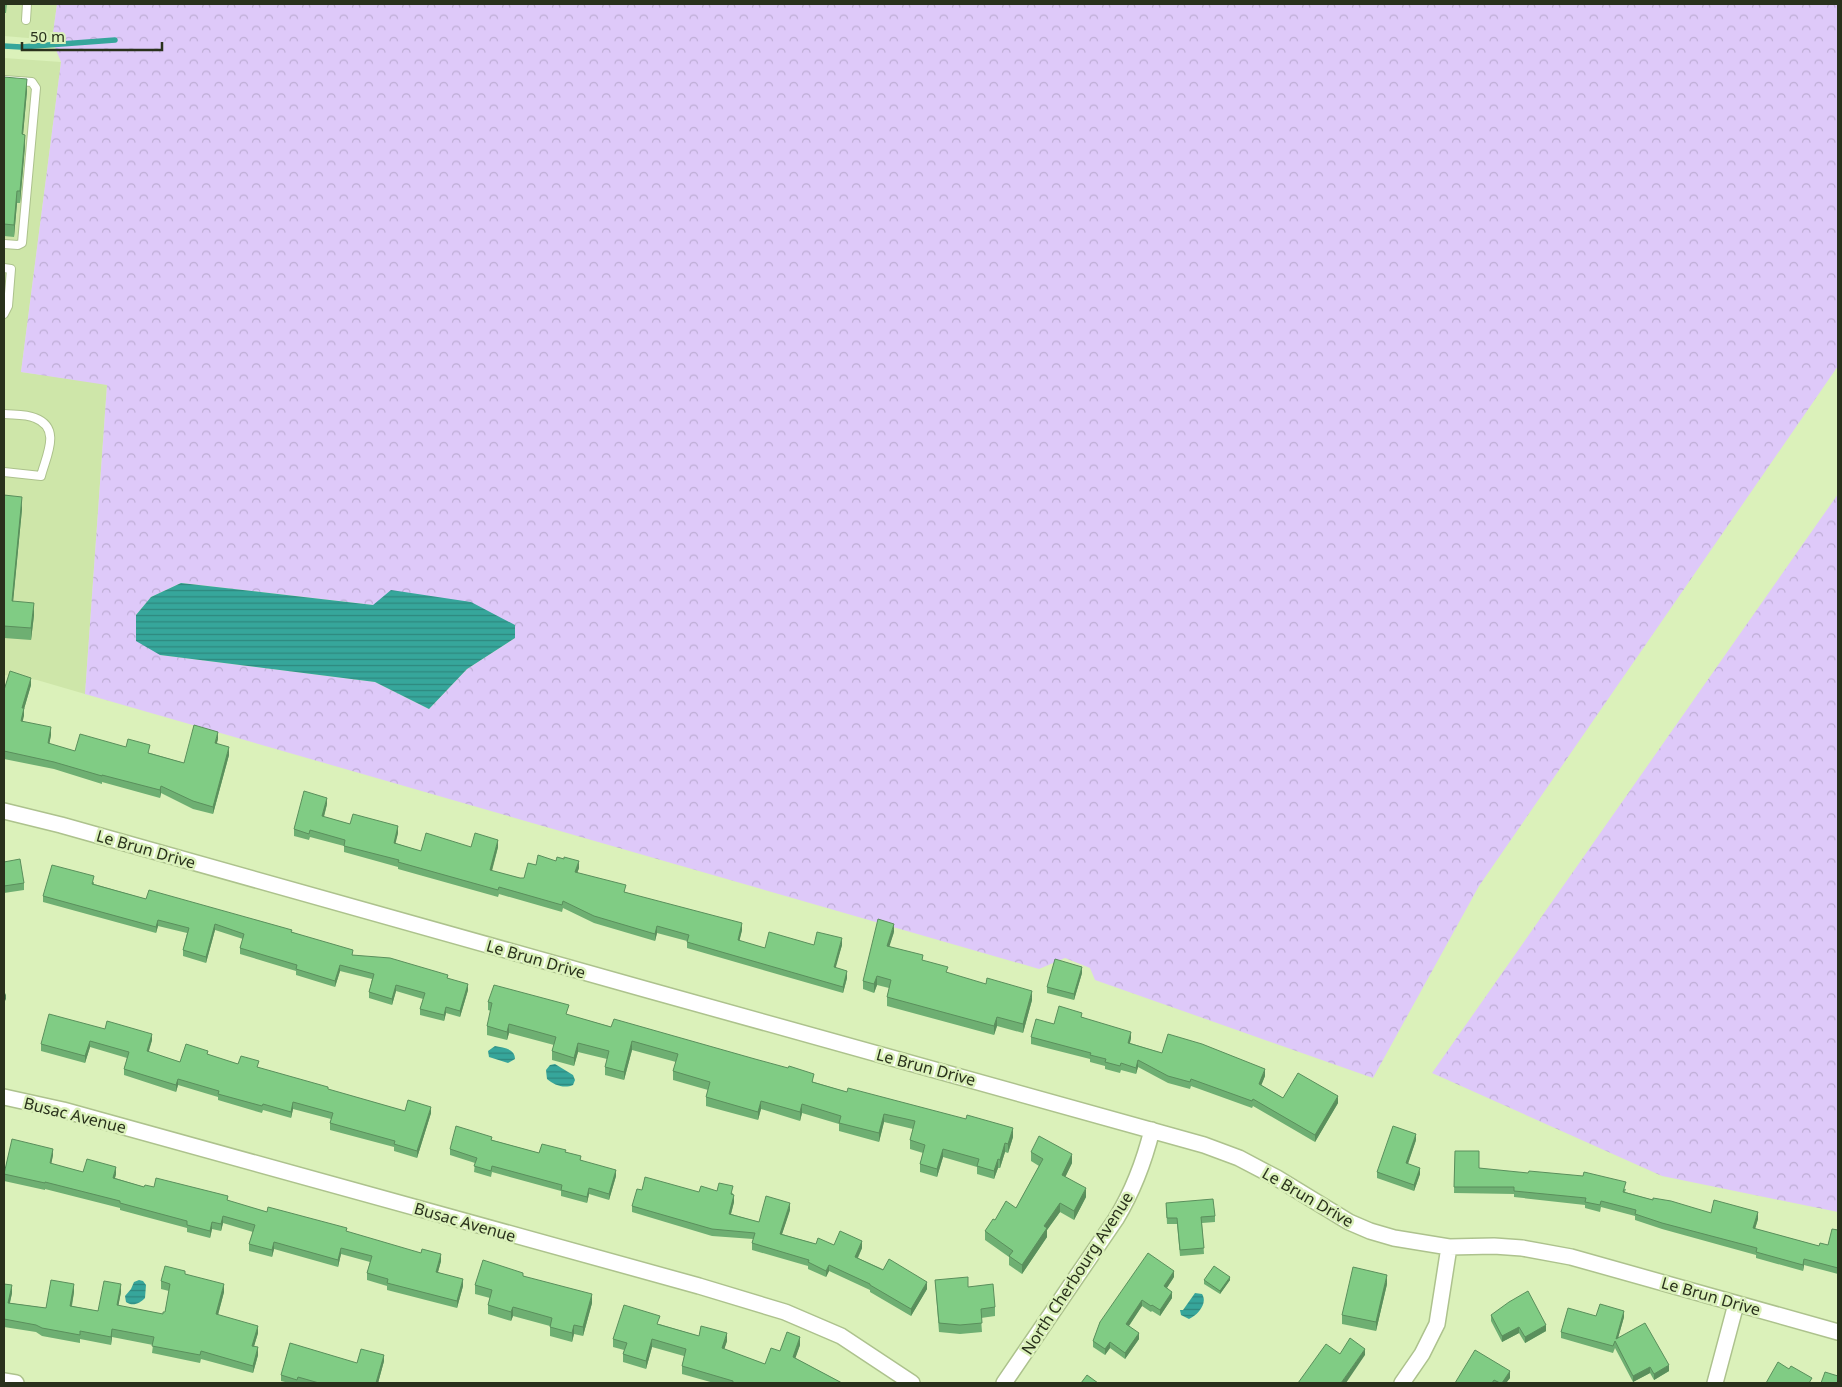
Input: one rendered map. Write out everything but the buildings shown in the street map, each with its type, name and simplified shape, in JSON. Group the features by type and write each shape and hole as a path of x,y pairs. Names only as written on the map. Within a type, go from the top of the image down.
{"street":[{"name":"Le Brun Drive","path":"4,811 80,830 638,988 1204,1145 1239,1158 1277,1178 1349,1222 1370,1232 1449,1247 1494,1246 1522,1248 1571,1256 1838,1332"},
{"name":"Busac Avenue","path":"4,1097 73,1112 785,1312 841,1336 912,1383"},
{"name":"North Cherbourg Avenue","path":"1004,1383 1120,1213 1137,1179 1152,1130"},
{"path":"1402,1383 1422,1354 1437,1324 1449,1247"},
{"path":"1715,1383 1736,1304"},
{"path":"4,1381 16,1383"}],"lane":[{"path":"26,20 27,4"},
{"path":"4,80 32,82 36,88 22,243 18,245 4,244"},
{"path":"4,268 12,269 8,306 4,314"},
{"path":"4,414 35,418 47,425 52,435 41,476 4,472"}],"shaded area":[{"path":"4,4 57,4 52,40 4,36"},
{"path":"4,58 61,62 21,372 107,384 85,694 37,680 4,675"}],"green space":[{"path":"57,4 1838,4 1838,366 1479,886 1373,1078 1095,980 1090,968 1065,958 1039,969 85,694 107,385 21,372 61,62 52,40","holes":["181,583 373,605 515,638 467,669 429,709 375,682 160,655 136,615 151,597"]},
{"path":"1838,494 1838,1212 1662,1176 1432,1073"}],"water":[{"path":"181,583 373,605 391,590 471,602 515,625 515,638 467,669 429,709 375,682 160,655 136,641 136,615 151,597"},
{"path":"495,1046 511,1051 515,1059 508,1063 489,1057 488,1051"},
{"path":"555,1064 573,1075 575,1080 573,1085 559,1086 547,1079 546,1070 550,1065"},
{"path":"143,1281 146,1285 145,1298 136,1304 126,1302 125,1296 134,1282"},
{"path":"1195,1293 1202,1294 1204,1301 1199,1312 1189,1319 1181,1315 1180,1310 1183,1310"}],"waterway":[{"path":"4,46 21,47 115,40"}]}
